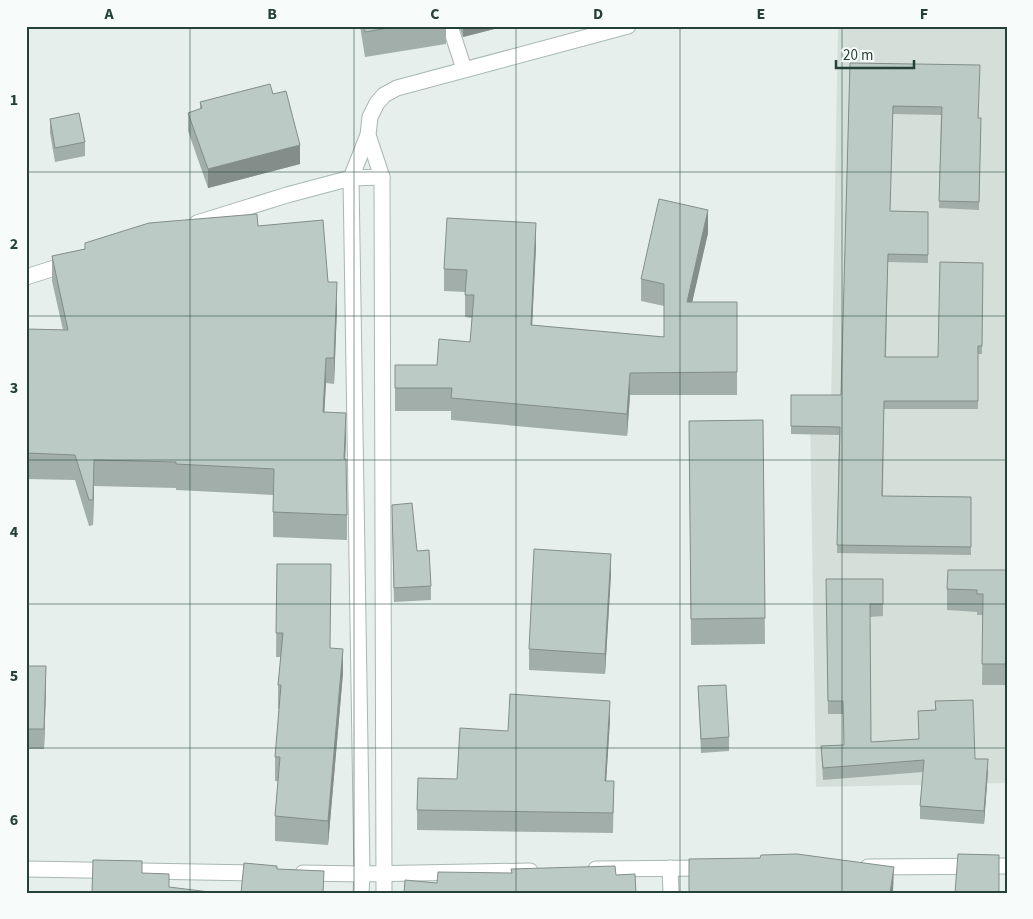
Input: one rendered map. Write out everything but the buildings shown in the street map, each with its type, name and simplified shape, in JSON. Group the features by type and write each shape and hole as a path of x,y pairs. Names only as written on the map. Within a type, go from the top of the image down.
{"street":[{"path":"450,26 464,69"},
{"path":"361,893 351,178 368,135 370,117 377,103 384,95 397,88 464,69 576,33 628,26"},
{"path":"368,135 382,177 384,893"},
{"path":"184,227 287,195 351,178 382,177"},
{"path":"26,277 82,260"},
{"path":"858,867 1007,866"},
{"path":"670,868 671,893"},
{"path":"582,870 720,868"},
{"path":"26,869 273,873"},
{"path":"293,873 362,874 542,870"}],"shaded area":[{"path":"838,26 1007,26 1007,783 816,787 810,412 831,411"}]}
